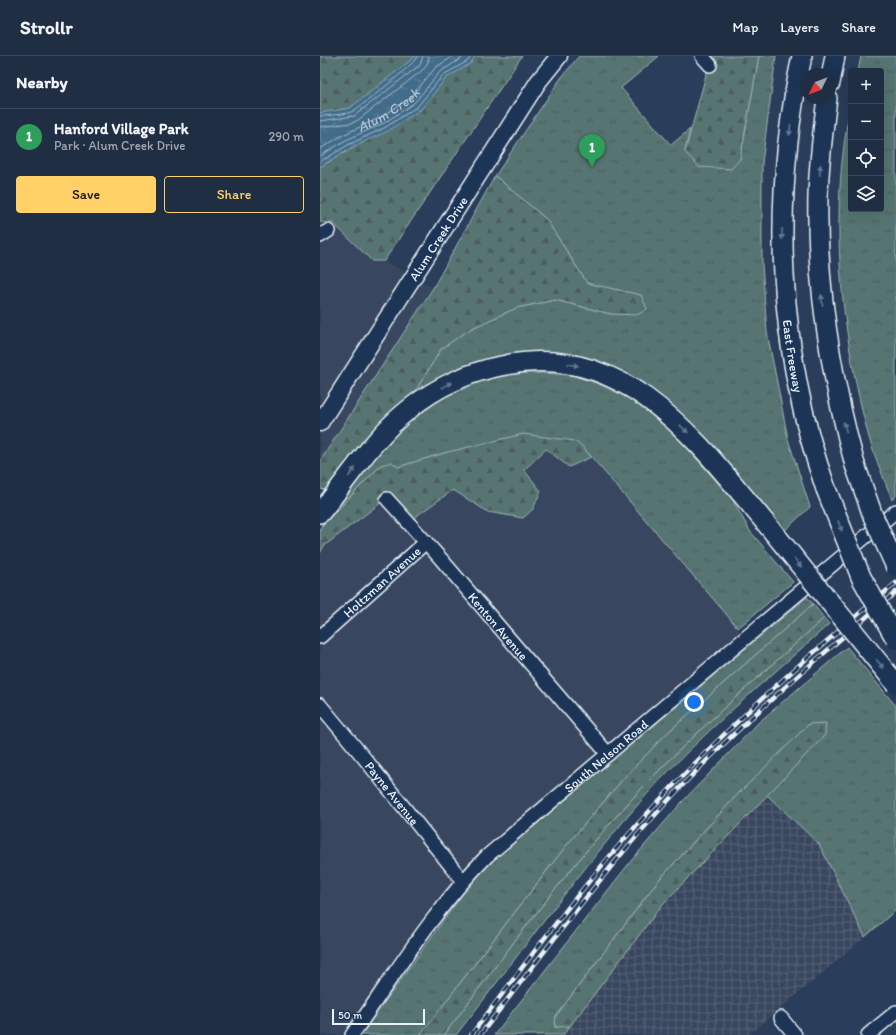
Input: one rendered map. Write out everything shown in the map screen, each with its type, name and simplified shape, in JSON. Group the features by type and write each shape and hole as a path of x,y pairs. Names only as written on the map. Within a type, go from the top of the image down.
{"highway":[{"name":"East Freeway","path":"802,56 794,91 783,195 782,243 784,288 791,344 800,394 817,462 826,489 861,577 896,639"},
{"path":"833,68 835,56"},
{"path":"826,104 821,147 818,195 820,287 826,336 855,465 873,516 896,567"},
{"path":"320,513 384,433 408,410 431,394 457,380 487,368 519,362 551,361 599,371 647,397 687,431 774,533 896,684"}],"main road":[{"name":"Alum Creek Drive","path":"322,417 538,82 559,56"}],"street":[{"name":"Kenton Avenue","path":"387,500 426,542 608,754"},
{"name":"South Nelson Road","path":"352,1035 412,950 464,881 487,856 896,511"},
{"name":"Holtzman Avenue","path":"320,638 426,542"},
{"name":"Payne Avenue","path":"320,705 366,759 464,881"},
{"path":"868,1035 896,1012"},
{"path":"781,1018 795,1035"}],"shaded area":[{"path":"320,222 333,223 372,261 384,261 433,288 320,461"},
{"path":"546,449 569,467 591,457 751,643 484,868 466,889 361,1035 320,1035 320,553 324,546 391,495 412,519 453,490 488,512 524,470"},
{"path":"767,795 819,844 865,937 749,1035 563,1035 662,905"}],"green space":[{"path":"320,56 416,56 350,108 320,113"},
{"path":"475,56 522,56 384,261 372,261 333,223 320,222 320,167 421,109 446,78 471,63"},
{"path":"579,56 659,56 621,88 671,145 690,129 685,152 740,159 759,56 776,56 762,163 762,264 767,332 788,439 810,507 783,532 677,415 539,354 410,400 441,349 470,329 516,308 555,300 611,314 609,289 587,283 546,219 495,176 561,78"},
{"path":"711,56 759,56 740,159 731,169 699,167 685,152"},
{"path":"861,56 896,56 896,496 892,500 870,442 858,394 850,353 840,270 840,186 848,122 848,212 884,212 884,68 859,68"},
{"path":"495,176 546,219 587,283 641,295 647,309 637,315 611,314 555,300 516,308 470,329 441,349 410,400 375,434 326,490 320,489 320,461 433,288"},
{"path":"511,373 571,375 599,384 628,398 653,415 681,441 732,499 750,531 793,582 738,628 582,446 448,452 398,467 381,465 321,526 349,488 381,450 416,415 435,401 455,390 476,382"},
{"path":"523,434 574,441 582,446 591,457 569,467 546,449 524,470 541,491 533,509 523,518 488,512 453,490 412,519 391,495 324,546 320,553 320,528 381,465 392,462 398,467 448,452"},
{"path":"807,597 813,604 665,735 624,778 566,846 420,1035 361,1035 466,889 484,868"},
{"path":"813,604 824,618 708,723 663,766 614,818 515,941 444,1035 420,1035 566,846 624,778 665,735"},
{"path":"824,618 829,624 713,727 648,793 574,882 456,1035 444,1035 515,941 614,818 663,766 708,723"},
{"path":"847,647 896,706 896,910 865,937 819,844 767,795 825,735 737,795 657,882 556,1016 555,1027 570,1026 563,1035 494,1035 631,861 682,802 759,722"},
{"path":"826,723 825,735 662,905 570,1026 555,1027 556,1016 657,882 737,795 809,724"}],"water":[{"name":"Alum Creek","path":"416,56 475,56 471,63 446,78 421,109 388,131 350,148 320,167 320,113 350,108"}],"railway":[{"path":"471,1035 584,887 632,830 685,773 743,716 834,635 896,583"},
{"path":"480,1035 624,850 676,792 755,714 896,592"}],"place":[{"name":"Hanford Village Park","path":"592,167"}]}
